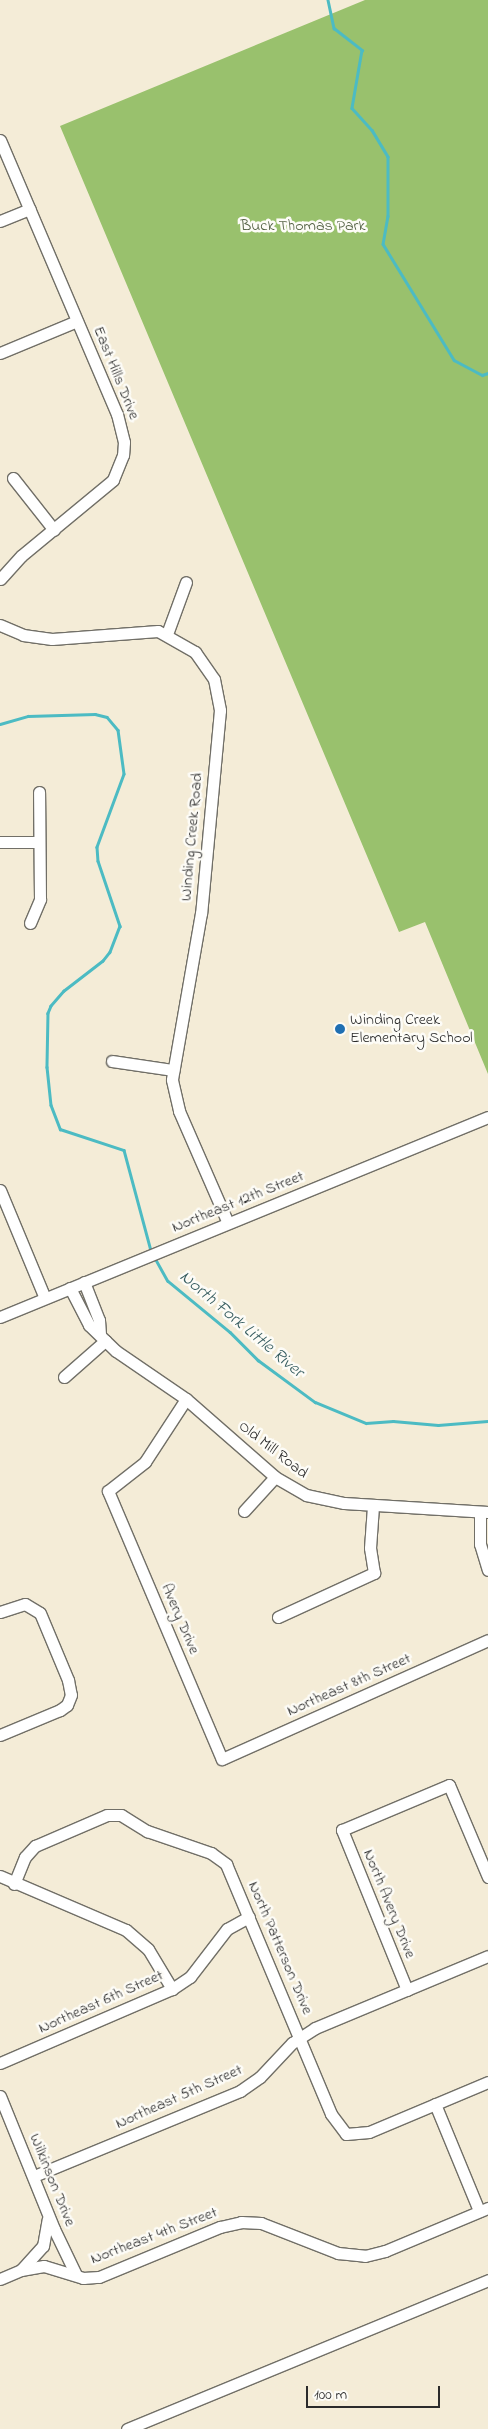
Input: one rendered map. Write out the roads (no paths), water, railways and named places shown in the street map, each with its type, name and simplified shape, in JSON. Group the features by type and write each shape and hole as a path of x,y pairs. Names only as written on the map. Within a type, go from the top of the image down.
{"street":[{"name":"East Hills Drive","path":"0,140 122,429 123,455 113,480 103,492 21,556 0,580"},
{"path":"0,221 30,209"},
{"path":"0,353 77,322"},
{"path":"13,478 54,530"},
{"path":"167,634 186,582"},
{"name":"Winding Creek Road","path":"0,625 24,634 52,639 136,630 167,634 195,652 210,670 217,688 220,710 201,913 173,1070 173,1088 179,1111 228,1223"},
{"path":"30,923 40,899 39,792"},
{"path":"0,842 38,842"},
{"path":"112,1061 173,1070"},
{"name":"Northeast 12th Street","path":"0,1317 488,1117"},
{"path":"0,1190 45,1298"},
{"path":"64,1377 102,1338 99,1320 84,1282"},
{"name":"Old Mill Road","path":"70,1288 89,1325 129,1362 186,1399 275,1477 306,1495 321,1500 373,1506 484,1512"},
{"name":"Avery Drive","path":"186,1399 145,1462 108,1491 222,1759"},
{"path":"244,1511 275,1477"},
{"path":"278,1617 374,1572 370,1548 373,1506"},
{"path":"484,1512 480,1544 488,1570"},
{"path":"0,1612 25,1604 36,1609 42,1617 68,1680 70,1700 60,1710 0,1735"},
{"name":"Northeast 8th Street","path":"222,1759 488,1640"},
{"name":"North Avery Drive","path":"407,1990 342,1830 449,1785 488,1877"},
{"name":"North Patterson Drive","path":"14,1884 25,1857 35,1846 114,1814 147,1831 220,1859 229,1870 335,2124 346,2134 369,2132 488,2082"},
{"path":"0,1876 14,1884 132,1934 148,1949 172,1990"},
{"name":"Northeast 6th Street","path":"0,2063 172,1990 190,1977 226,1929 249,1917"},
{"name":"Northeast 5th Street","path":"34,2176 240,2090 260,2077 284,2050 315,2028 488,1956"},
{"name":"Wilkinson Drive","path":"0,2096 34,2176 48,2216 76,2274"},
{"path":"435,2104 484,2210"},
{"name":"Northeast 4th Street","path":"0,2279 21,2270 44,2266 76,2274 99,2277 220,2227 241,2222 262,2223 338,2253 355,2256 385,2251 484,2210"},
{"path":"21,2270 43,2246 48,2216"},
{"path":"127,2429 488,2280"}],"waterway":[{"path":"328,0 334,28 362,50 352,108 372,130 388,157 388,216 383,244 454,360 482,375 488,373"},
{"name":"North Fork Little River","path":"0,724 28,716 95,714 107,717 118,730 124,774 97,847 98,861 120,926 110,952 103,961 64,991 51,1006 48,1013 47,1067 51,1105 60,1129 124,1150 151,1251"},
{"name":"North Fork Little River","path":"155,1258 168,1281 230,1332 258,1360 315,1402 366,1423 393,1421 438,1425 488,1421"}],"place":[{"name":"Winding Creek Elementary School","path":"340,1029"}],"park label":[{"name":"Buck Thomas Park","path":"303,226"}]}
